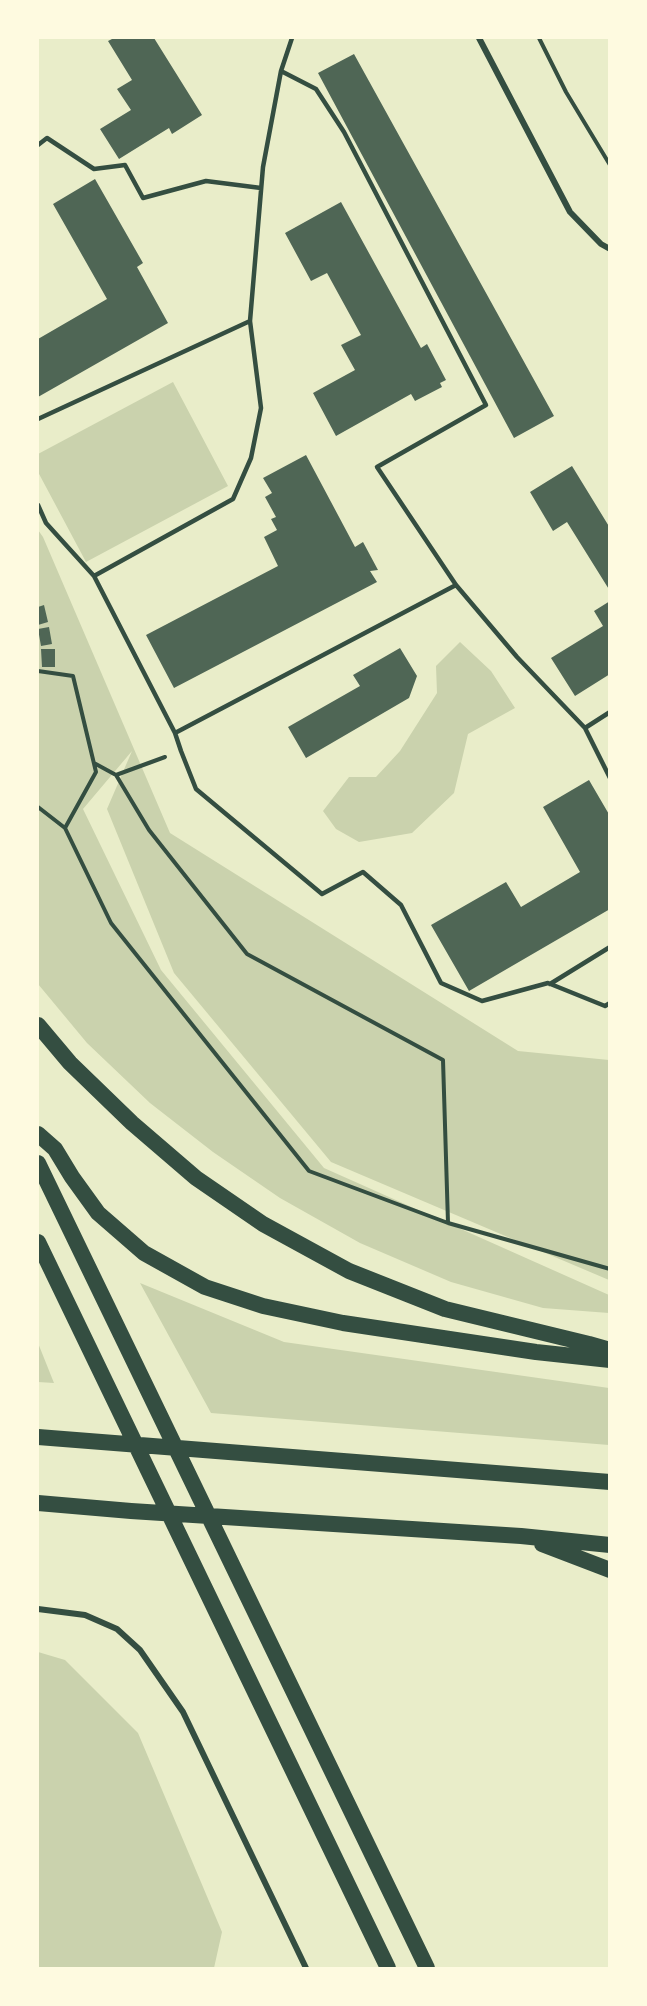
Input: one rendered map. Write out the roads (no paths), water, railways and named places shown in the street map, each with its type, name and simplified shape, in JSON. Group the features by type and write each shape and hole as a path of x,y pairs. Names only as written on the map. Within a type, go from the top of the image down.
{"highway":[{"path":"38,1025 70,1064 132,1124 196,1178 263,1224 350,1271 445,1309 609,1350"},
{"path":"38,1134 55,1149 98,1213 144,1253 205,1287 263,1306 342,1323 536,1352 609,1360"},
{"path":"38,1163 427,1968"},
{"path":"38,1242 388,1968"},
{"path":"38,1437 609,1482"},
{"path":"38,1503 521,1536 609,1545"},
{"path":"521,1536 609,1570"}],"street":[{"path":"479,38 570,212 601,244 609,249"},
{"path":"38,1609 85,1615 117,1629 140,1650 183,1712 306,1968"}],"lane":[{"path":"94,576 234,499 251,458 261,408 250,321 263,167 281,71 292,38"},
{"path":"281,71 316,89 344,132 486,405 377,467 456,585 517,657 585,728 609,778"},
{"path":"38,145 46,138 94,169 125,165 143,198 206,181 261,188"},
{"path":"38,419 250,321"},
{"path":"38,505 46,523 94,576 174,733 196,789 322,894 363,872 401,905 441,983 482,1001 548,983 605,1006 609,1003"},
{"path":"174,733 456,585"},
{"path":"585,728 609,712"},
{"path":"550,984 609,947"}]}
